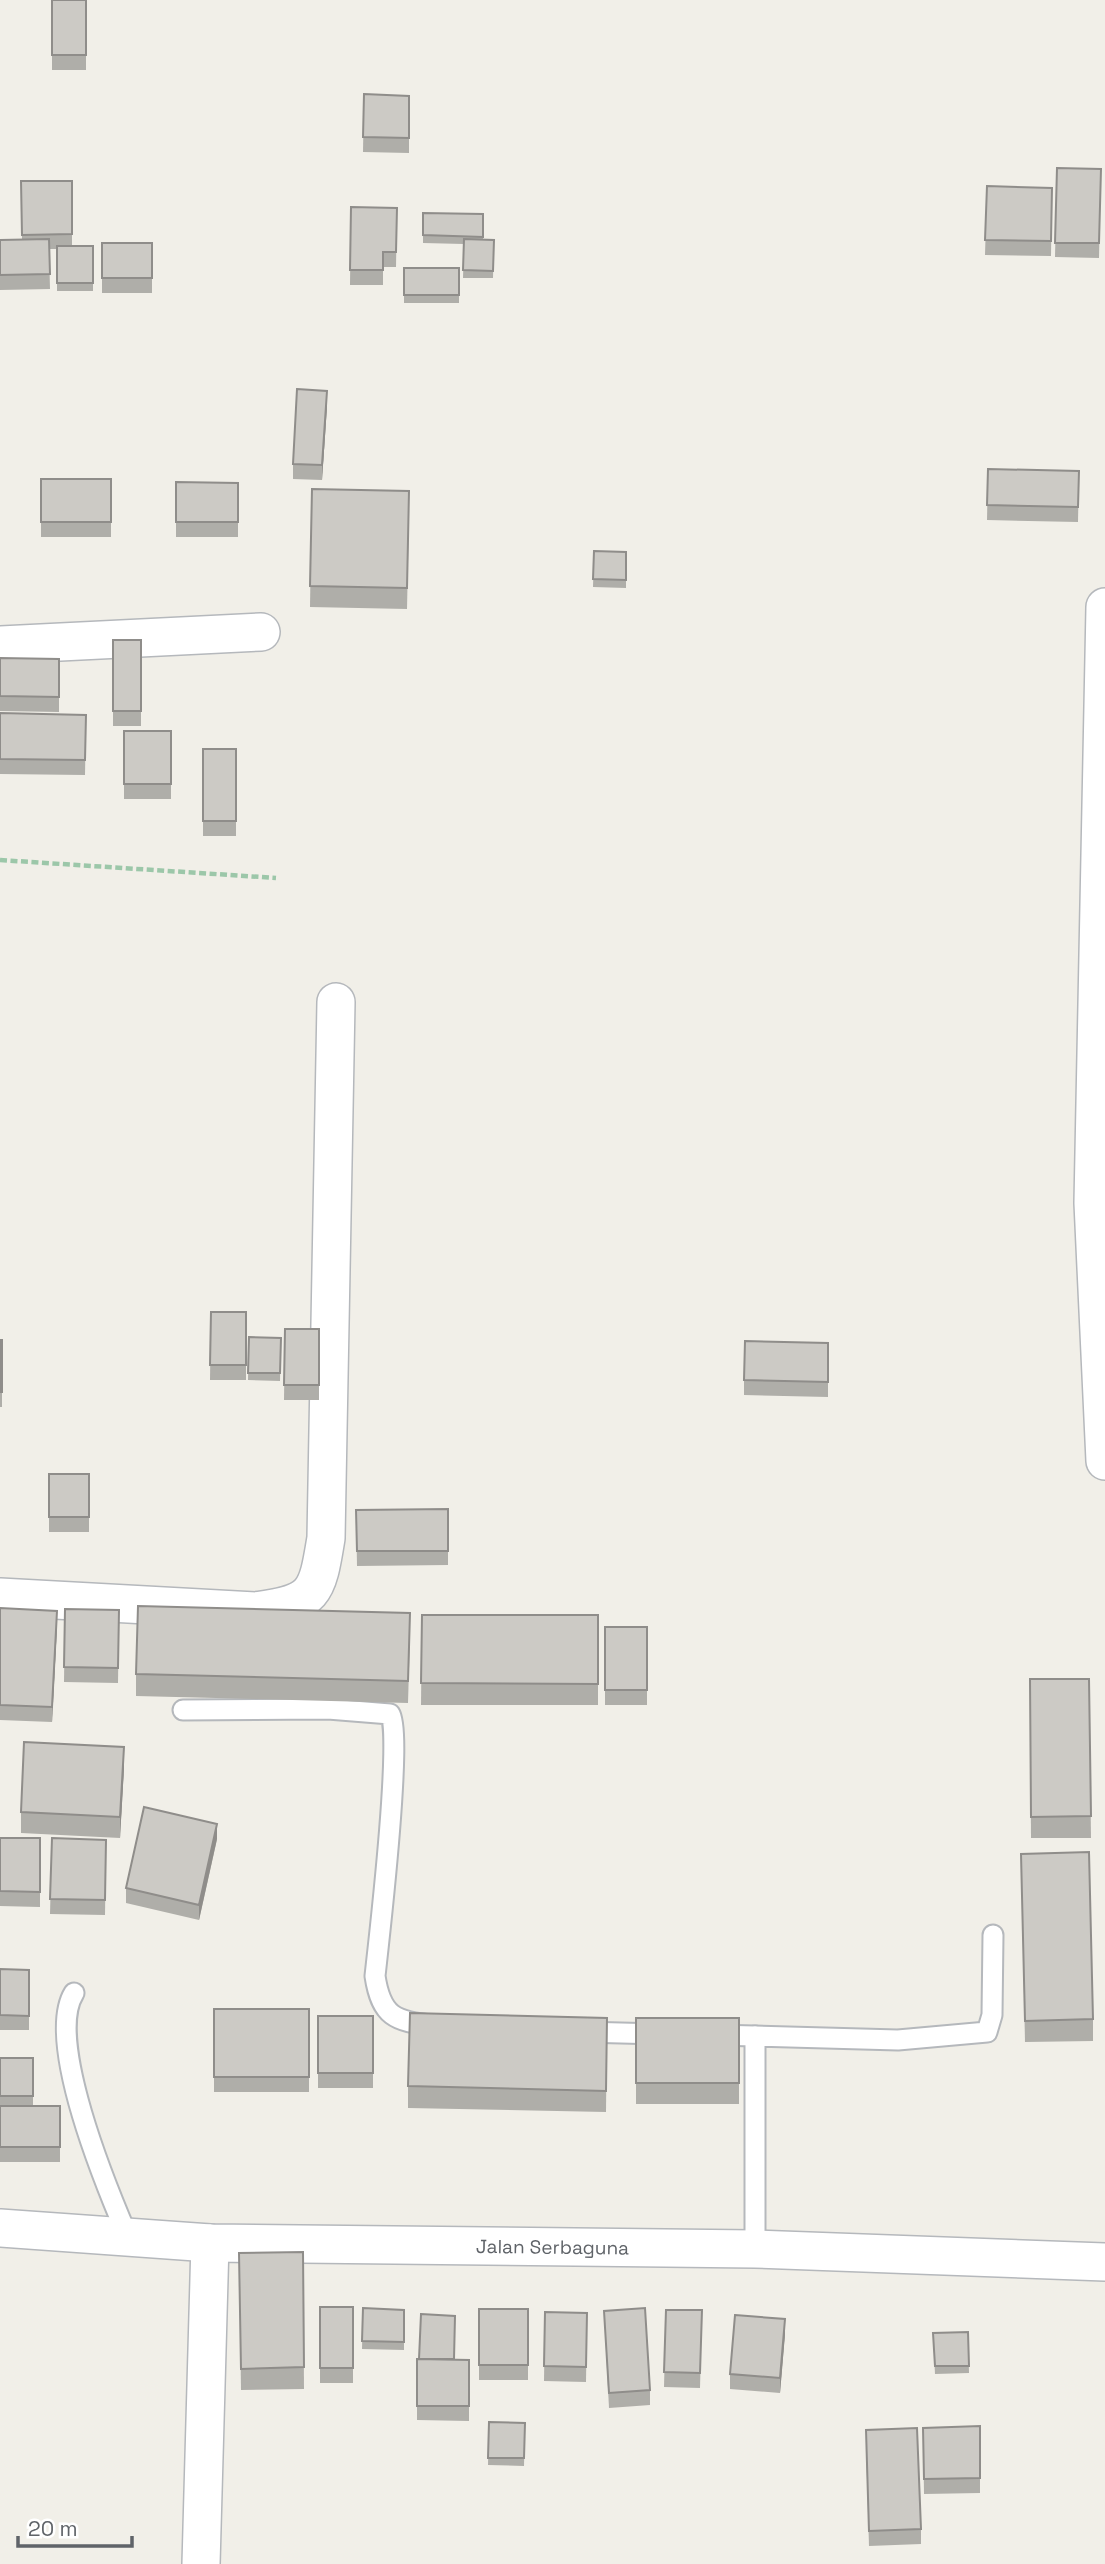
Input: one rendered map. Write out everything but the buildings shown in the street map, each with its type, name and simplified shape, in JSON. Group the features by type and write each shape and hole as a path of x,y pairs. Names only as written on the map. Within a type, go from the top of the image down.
{"street":[{"path":"1105,607 1093,1203 1105,1461"},
{"path":"0,645 261,632"},
{"path":"0,1597 256,1611 284,1608 306,1599 319,1579 326,1538 336,1002"},
{"name":"Jalan Serbaguna","path":"0,2228 210,2243 755,2249 1105,2262"},
{"path":"201,2564 210,2243"}],"lane":[{"path":"183,1710 328,1709 390,1714 395,1739 393,1800 375,1976 378,1996 388,2013 405,2023 447,2027"},
{"path":"702,2035 898,2040 987,2032 992,2015 993,1935"},
{"path":"74,1993 67,2003 65,2036 89,2143 127,2235"},
{"path":"568,2032 675,2034"},
{"path":"755,2036 755,2249"}],"path":[{"path":"0,860 276,878"}]}
